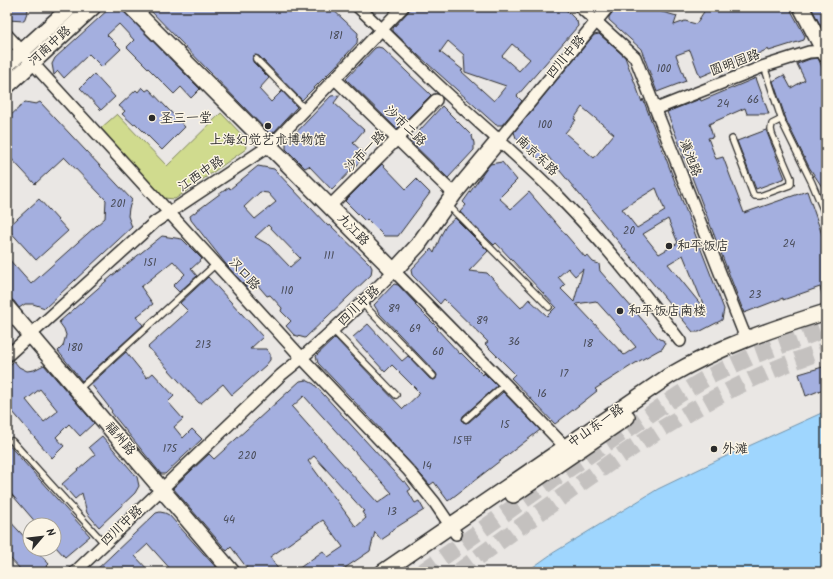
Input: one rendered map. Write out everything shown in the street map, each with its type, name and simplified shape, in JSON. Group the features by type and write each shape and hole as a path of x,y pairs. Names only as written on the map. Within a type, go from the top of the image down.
{"main road":[{"name":"河南中路","path":"7,86 27,57 71,7"},
{"name":"河南中路","path":"7,65 27,57 93,7"},
{"name":"九江路","path":"131,7 394,271"},
{"path":"801,7 825,52"},
{"name":"四川中路","path":"394,271 418,245 451,199 499,140"},
{"name":"福州路","path":"7,307 232,572"},
{"name":"中山东一路","path":"400,572 454,530 568,451 669,376 694,362 749,337 826,312"},
{"name":"中山东一路","path":"568,451 700,370 753,346 826,322"},
{"name":"中山东一路","path":"382,572 454,530"}],"street":[{"name":"南京东路","path":"358,7 438,85 561,199 648,299 680,341"},
{"name":"江西中路","path":"7,356 156,222 279,137 403,7"},
{"name":"滇池路","path":"580,7 634,57 656,109 743,331 749,337"},
{"name":"四川中路","path":"499,140 608,7"},
{"name":"汉口路","path":"7,36 302,358 409,471 435,503 454,530"},
{"name":"圆明园路","path":"656,109 764,66 808,52 825,52"},
{"name":"沙市二路","path":"335,79 398,139 451,199"},
{"name":"沙市一路","path":"330,206 436,100"},
{"name":"四川中路","path":"74,572 281,375 333,330 394,271"},
{"name":"九江路","path":"394,271 505,384 568,451"}],"lane":[{"path":"256,59 306,110"},
{"path":"764,66 782,119 825,214"},
{"path":"732,139 755,196 760,196 790,185 791,178 771,129 772,124 782,119"},
{"path":"451,199 548,307"},
{"path":"79,390 216,264"},
{"path":"362,303 433,376"},
{"path":"333,330 396,396"},
{"path":"466,419 505,384"},
{"path":"12,441 104,543"}],"green space":[{"path":"221,113 245,138 246,149 175,199 164,198 101,128 117,114 167,166"}],"water":[{"path":"826,411 826,572 526,572 553,553 658,489"}],"building":[{"path":"7,7 29,7 24,21 8,20"},
{"path":"111,7 121,7 125,13 200,89 191,98 181,87 174,94 127,47 134,40 119,24 107,35 121,49 102,67 89,54 64,78 58,71 54,75 52,64 55,58"},
{"path":"147,7 330,7 358,33 357,43 302,100 259,56 253,56 253,62 269,78 259,89 271,102 282,91 297,107 274,132 269,133"},
{"path":"410,7 563,7 577,21 578,26 517,96 522,101 502,125 496,125 393,31 393,28 408,12","holes":["448,41 464,55 465,72 506,86 494,101 461,71 463,70 440,52","512,44 530,59 519,71 502,56"]},
{"path":"616,7 644,7 677,16 674,25 685,21 696,24 707,7 789,7 805,36 804,40 769,51 768,49 741,62 740,60 700,77 690,50 676,55 686,81 657,92 641,49 609,20 609,17"},
{"path":"811,7 826,7 826,36"},
{"path":"599,34 625,57 642,102 643,99 724,309 722,320 699,332 693,332 546,154 540,160 516,138 514,132 594,35","holes":["582,107 614,134 594,158 565,133 576,120 574,119","656,188 665,211 637,228 622,209","668,219 678,243 659,254 643,234","683,255 706,311 668,264"]},
{"path":"375,48 382,48 431,95 397,129 346,79"},
{"path":"818,58 826,76 826,193 809,167 787,122 773,81 784,75 791,88 805,80 797,64 810,59"},
{"path":"94,74 115,97 101,110 80,88"},
{"path":"756,78 769,114 747,114 745,108 709,124 713,137 708,138 716,159 723,157 744,213 807,191 826,246 826,300 824,301 820,287 783,300 783,298 744,313 667,112 700,99 701,101"},
{"name":"圣三一堂","path":"142,87 146,91 149,89 185,127 162,150 135,123 134,125 122,114 125,111 119,106 136,90 138,92"},
{"path":"340,95 334,103 364,130 353,143 366,155 332,190 309,166 305,168 286,149 286,143 331,96"},
{"path":"25,102 36,104 40,102 132,200 128,216 132,227 45,308 33,304 25,304 19,308 14,301 7,297 7,257 31,284 105,218 106,200 64,157 35,184 7,154 7,119"},
{"path":"442,106 472,136 474,143 474,150 448,178 410,141"},
{"path":"766,130 785,178 756,189 737,141"},
{"path":"502,162 517,180 499,198 511,209 529,192 585,257 587,255 593,262 599,264 600,271 665,344 662,349 634,364 595,389 597,391 555,424 511,378 515,374 485,344 488,342 444,299 440,304 412,275 411,270 431,249 434,253 446,226 455,218 488,251 469,271 487,273 521,308 529,299 547,316 556,307 496,243 494,245 460,212 466,205 463,202 490,164","holes":["568,268 575,276 583,269 574,302 561,289 565,285 558,277","596,301 613,320 636,347 624,355 576,304"]},
{"path":"382,164 406,189 416,179 430,193 398,236 384,236 367,219 365,221 345,201"},
{"path":"258,166 274,169 328,226 330,225 370,264 372,268 371,275 305,338 294,335 286,326 291,321 281,311 282,308 270,295 267,296 255,282 248,289 229,268 191,220 190,216 229,187 230,189","holes":["260,192 268,193 276,202 255,219 244,207","268,225 300,258 290,267 269,245 255,237"]},
{"path":"39,199 68,231 36,260 7,228"},
{"path":"162,236 182,239 202,259 191,269 197,276 179,292 173,286 185,274 173,261 141,287 153,304 136,317 143,325 82,381 58,351 63,346 66,335 59,322 112,276"},
{"path":"208,277 263,337 250,349 266,349 270,354 270,360 232,395 223,384 201,403 199,403 148,347 188,311 180,303"},
{"path":"394,284 398,285 416,304 415,305 438,328 437,329 460,354 461,353 483,375 484,373 497,386 463,416 463,422 469,422 503,392 540,430 448,501 434,482 430,485 383,432 318,363 316,356 335,338 403,409 420,393 392,365 385,372 353,337 368,324 402,361 408,356 430,379 436,379 436,373 379,313 374,305"},
{"path":"126,352 147,378 153,373 174,396 168,402 183,419 174,427 183,438 192,429 202,439 165,474 161,474 111,412 112,411 91,384"},
{"path":"14,361 19,367 27,371 34,370 44,365 94,423 80,436 69,424 56,437 64,446 52,458 7,405 7,368","holes":["40,389 58,411 44,422 26,400"]},
{"path":"826,366 826,388 806,396 799,374"},
{"path":"306,380 314,384 403,482 405,481 411,489 408,491 415,503 419,501 424,510 389,532 390,534 381,540 375,532 370,551 339,572 294,572 323,551 328,557 343,547 323,520 270,557 280,572 250,572 231,547 227,551 173,488 209,454 214,459 300,381","holes":["304,396 392,493 378,503 292,407","314,456 364,511 362,512 366,518 356,527 308,461"]},
{"path":"102,436 137,477 139,486 135,493 99,527 87,513 82,493 75,499 62,484 95,455 89,447"},
{"path":"7,443 90,536 65,557 62,554 62,517 31,517 7,489"},
{"path":"160,512 169,515 220,572 173,572 148,544 135,556 150,572 94,572 156,513"},
{"path":"7,518 22,534 22,557 42,557 49,564 41,572 23,572 7,555"}],"tunnel":[{"path":"422,572 552,480 680,394 708,377 755,355 826,329"},
{"path":"458,572 594,474 689,412 756,378 790,363 826,350"}],"place":[{"name":"圣三一堂","path":"152,118"},
{"name":"上海幻觉艺术博物馆","path":"268,126"},
{"name":"和平饭店","path":"669,246"},
{"name":"和平饭店南楼","path":"620,311"},
{"name":"外滩","path":"714,449"}]}
